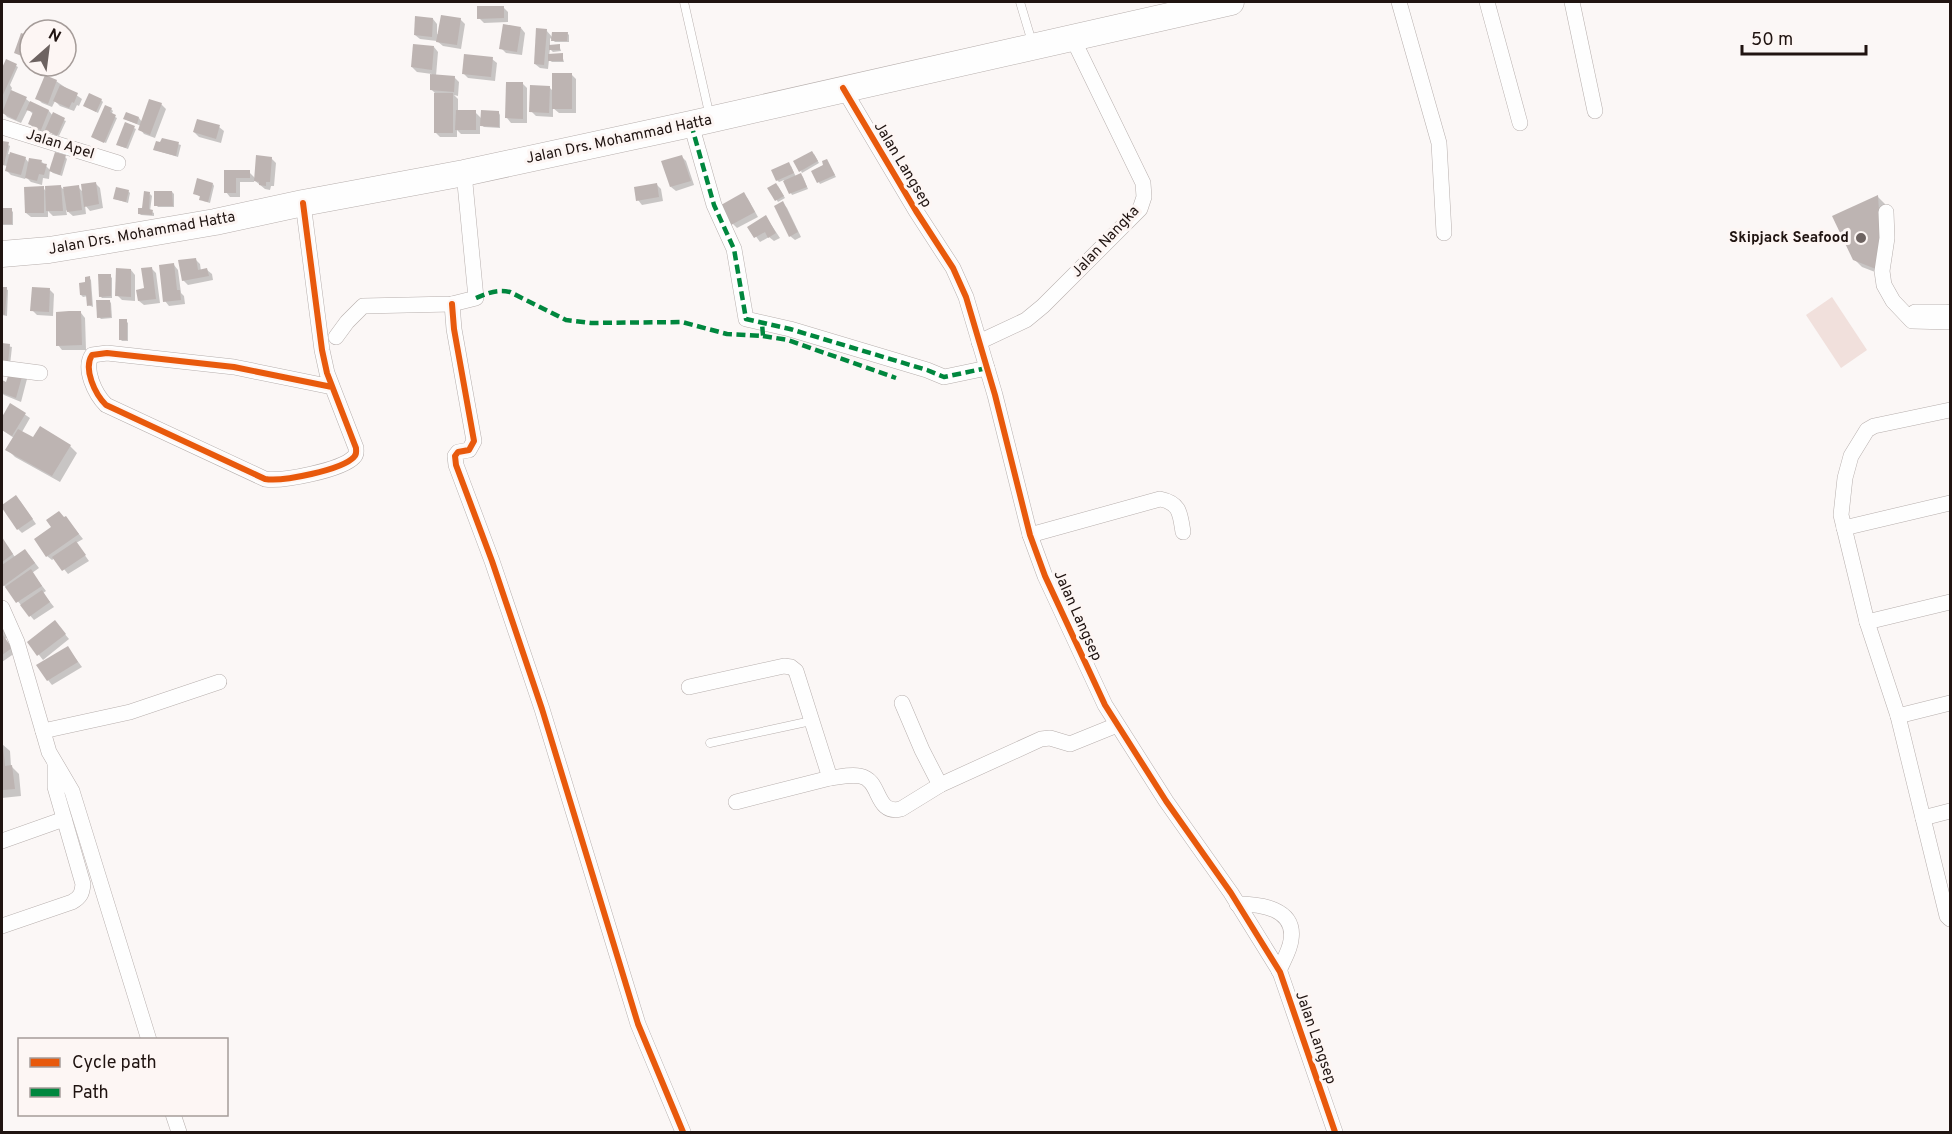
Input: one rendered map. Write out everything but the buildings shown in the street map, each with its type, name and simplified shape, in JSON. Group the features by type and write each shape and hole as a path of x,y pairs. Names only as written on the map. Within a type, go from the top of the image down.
{"main road":[{"name":"Jalan Drs. Mohammad Hatta","path":"2,254 49,250 215,222 464,173 1231,2"}],"street":[{"path":"1400,2 1439,143 1444,233"},
{"path":"1486,2 1520,123"},
{"path":"1572,2 1595,111"},
{"name":"Jalan Nangka","path":"979,342 1026,320 1043,306 1140,209 1144,197 1143,183 1072,37"},
{"name":"Jalan Langsep","path":"843,88 916,211 953,268 966,297 995,395 1030,535 1060,608 1105,705 1279,971 1335,1132"},
{"path":"701,122 714,205 734,249 746,319 790,329 944,377 987,368"},
{"name":"Jalan Apel","path":"2,127 118,163"},
{"path":"336,337 363,306 452,304 476,298 464,173"},
{"path":"303,203 321,350 329,380 356,448 353,458 332,468 313,473 265,479 106,405 98,394 89,370 92,355 99,353 234,367 329,380"},
{"path":"1886,212 1887,238 1882,271 1884,285 1893,301 1912,321 1950,322"},
{"path":"452,304 454,329 474,441 470,450 458,452 455,456 456,465 492,561 542,709 639,1024 683,1132"},
{"path":"1909,317 1915,312 1950,312"},
{"path":"2,368 40,373"},
{"path":"1950,410 1875,426 1867,430 1851,456 1845,478 1841,515 1866,622 1898,716 1947,916 1950,919"},
{"path":"1030,535 1160,499 1170,501 1179,510 1184,532"},
{"path":"1844,528 1950,503"},
{"path":"1866,622 1950,602"},
{"path":"2,608 17,642 50,752 72,791 148,1038"},
{"path":"689,687 784,666 791,667 796,671 830,778"},
{"path":"43,731 130,712 219,682"},
{"path":"902,703 940,785"},
{"path":"1898,716 1950,703"},
{"path":"735,802 830,778 851,775 868,779 883,805 895,811 940,785 1041,739 1050,738 1070,744 1118,725"},
{"path":"2,926 79,898 82,892 82,884 55,787 55,761"},
{"path":"1923,818 1950,811"},
{"path":"2,841 64,819"},
{"path":"1237,904 1275,909 1285,916 1291,928 1292,940 1279,971"},
{"path":"174,1116 179,1132"}],"lane":[{"path":"684,2 701,122"},
{"path":"1020,2 1034,46"},
{"path":"710,743 811,721"}],"shaded area":[{"path":"1832,297 1867,350 1841,368 1806,315"}],"marked path":[{"path":"691,124 714,205 734,249 746,319 790,329 944,377 987,368"},
{"path":"476,298 497,291 510,292 566,320 591,323 682,322 727,334 763,336 762,323"},
{"path":"763,336 788,340 896,378"}],"cycle path":[{"path":"843,88 916,211 953,268 966,297 995,395 1030,535 1045,576 1105,705 1166,801 1231,893 1280,972 1335,1132"},
{"path":"303,203 322,350 327,373 356,448 354,457 337,466 311,474 284,479 265,479 106,405 94,388 90,374 92,355 107,353 234,367 332,387"},
{"path":"452,304 454,329 474,441 469,450 458,452 455,456 456,465 492,561 542,709 638,1024 683,1132"}],"place":[{"name":"Skipjack Seafood","path":"1861,238"}]}
